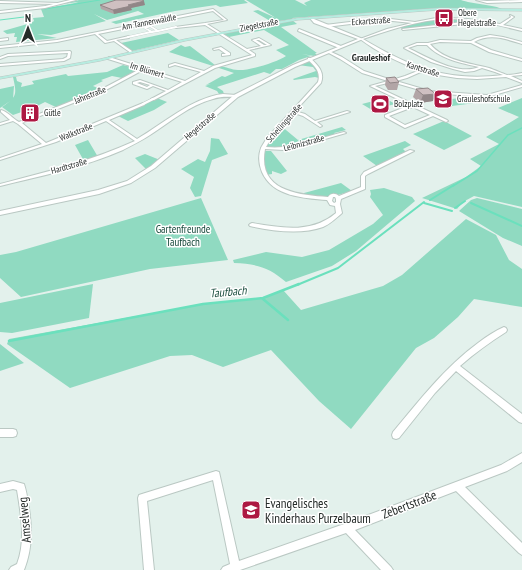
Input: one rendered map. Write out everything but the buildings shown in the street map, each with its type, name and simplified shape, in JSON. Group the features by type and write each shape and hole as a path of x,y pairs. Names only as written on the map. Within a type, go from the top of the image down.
{"main road":[{"name":"Ziegelstraße","path":"0,78 109,58 273,22 439,9 522,10"}],"street":[{"path":"26,2 36,0"},
{"path":"0,12 58,4 74,0"},
{"path":"477,0 487,2 522,1"},
{"path":"0,3 26,2 58,4"},
{"name":"Am Tannenwäldle","path":"0,47 33,44 214,10 226,20 205,24"},
{"path":"500,25 512,17 511,16"},
{"name":"Kantstraße","path":"310,18 326,26 361,39 395,59 422,70 463,78 479,79 522,74"},
{"name":"Eckartstraße","path":"326,26 383,19 416,23"},
{"name":"Hegelstraße","path":"0,214 34,204 99,192 129,182 153,167 236,96 309,59 361,39 398,27 437,19 468,20 522,30"},
{"name":"Hegelstraße","path":"398,27 406,30 436,25 466,23 468,20"},
{"path":"144,23 158,31"},
{"path":"127,36 176,27 180,29 205,24 246,50 263,46 270,44 259,39 253,40 263,46"},
{"path":"151,26 144,28 151,32"},
{"path":"299,30 340,47"},
{"path":"95,33 106,42 114,40 131,52"},
{"name":"Am Tannenwäldle","path":"114,40 127,36"},
{"path":"472,42 480,38 494,36 522,43"},
{"path":"0,40 7,39"},
{"path":"482,67 473,72 457,69 424,58 405,48 417,44 428,44 440,41 472,42 490,51 522,60"},
{"path":"428,44 440,53 522,82"},
{"name":"Im Blümert","path":"143,104 204,72 254,56 246,50"},
{"path":"0,58 8,55 70,52 69,57 58,60 0,65"},
{"path":"328,52 341,58 363,72 430,92 484,96 522,86"},
{"path":"223,55 232,62"},
{"name":"Im Blümert","path":"109,58 184,82"},
{"name":"Schellingstraße","path":"309,59 318,68 321,79 318,87 278,127 263,148 261,164 264,175 275,186 300,196 328,199 333,196 338,200 363,188 363,176 366,172 412,150"},
{"path":"189,68 184,70 170,66 175,64 204,72"},
{"name":"Jahnstraße","path":"19,123 103,90 143,69"},
{"path":"422,70 406,77 372,86 446,121"},
{"path":"153,85 169,91"},
{"name":"Hardtstraße","path":"0,185 92,159 137,141 210,98 224,94 236,96"},
{"name":"Walkstraße","path":"0,159 45,144 107,120 143,104"},
{"path":"412,106 386,116 405,127 432,115"},
{"path":"2,111 19,123"},
{"path":"293,112 304,115 320,126"},
{"path":"315,122 348,112"},
{"path":"0,124 13,120"},
{"name":"Walkstraße","path":"107,120 137,141"},
{"name":"Walkstraße","path":"19,123 45,144"},
{"name":"Leibnizstraße","path":"263,148 280,150 344,133"},
{"path":"252,225 282,229 301,229 319,226 332,221 339,213 338,200"},
{"path":"396,435 470,351 487,339 504,330"},
{"path":"456,367 522,419"},
{"path":"0,433 13,433"},
{"name":"Zebertstraße","path":"231,568 348,528 504,468 522,457"},
{"path":"149,570 142,498 216,475 231,568"},
{"name":"Amselweg","path":"0,488 13,485 21,487 27,551 20,567 14,570"},
{"path":"457,486 522,550"},
{"path":"348,528 388,570"}],"green space":[{"path":"79,0 244,0 248,3 220,7 216,5 175,11 116,24 111,22 144,14 138,11 107,20 94,14 106,21 51,35 37,34 57,38 16,42 17,37 14,37 15,33 7,34 3,31 31,23 34,21 33,18 44,17 41,9 75,3 78,2 63,4"},
{"path":"246,0 295,0 307,6 304,3 311,0 461,0 494,6 502,9 425,9 292,18 293,19 272,22 253,11 258,10 276,18"},
{"path":"292,20 297,24 281,27 317,53 315,53 317,55 302,54 311,56 299,60 282,69 276,69 270,74 264,72 217,87 223,91 224,94 219,94 217,91 205,86 211,84 206,85 222,76 225,77 234,73 216,67 243,70 263,66 286,56 276,50 289,45 264,30 229,37 222,33"},
{"path":"430,20 468,20 466,23 406,29 398,27"},
{"path":"168,33 179,40 132,51 121,43"},
{"path":"181,45 185,47 190,46 215,65 213,66 169,52"},
{"path":"309,60 316,68 319,78 315,77 294,80 293,79 316,71 313,67 298,65"},
{"path":"123,65 139,69 122,78 112,76 101,80 103,81 93,86 103,90 58,108 45,102 13,115 2,107 11,101 15,95 13,77 16,77 17,81 22,83 21,87 34,84 32,81 66,74 68,76 107,72"},
{"path":"14,86 13,99 0,108 0,89"},
{"path":"467,97 475,103 452,106 444,100"},
{"path":"157,98 167,102 154,110 128,121 118,116"},
{"path":"385,98 395,104 372,110 362,104"},
{"path":"522,98 522,207 474,196 463,202 457,209 422,198 466,177 481,166 470,159 499,144 486,137 519,117 498,108"},
{"path":"444,121 472,136 444,150 413,134"},
{"path":"280,125 298,140 342,127 346,130 334,133 336,135 300,146 282,149 263,148"},
{"path":"211,138 219,139 228,154 212,160 201,196 195,197 190,188 194,177 181,169 198,159 205,162 210,151"},
{"path":"88,140 98,157 84,161 75,145"},
{"path":"405,141 411,145 403,149 407,153 377,166 363,156"},
{"path":"264,151 271,151 287,171 281,174 272,171 272,174 266,175 262,165"},
{"path":"145,154 160,160 147,170 135,158"},
{"path":"341,183 352,191 327,198 304,196 304,193"},
{"path":"384,188 412,197 415,201 356,251 332,266 286,282 274,273 262,267 234,263 233,260 266,252 302,257 329,250 373,224 383,215 370,197 370,190"},
{"name":"Gartenfreunde Taufbach","path":"201,198 228,260 150,269 21,297 0,278 0,255 16,252"},
{"path":"477,198 522,209 522,246 503,238 459,211 471,200"},
{"path":"466,219 496,235 509,260 522,269 522,307 474,299 458,317 434,338 416,348 351,429 319,401 271,350 223,367 192,355 170,356 70,388 7,344 9,339 203,304 263,298 283,290 301,310 383,286 402,275"},
{"path":"93,284 89,318 12,333 0,332 0,303"},
{"path":"0,344 24,363 0,371"}],"waterway":[{"path":"45,9 100,0"},
{"path":"0,20 32,16"},
{"name":"Taufbach","path":"453,186 477,171 508,135 522,128"},
{"name":"Taufbach","path":"430,200 454,185"},
{"path":"455,208 465,201"},
{"name":"Taufbach","path":"297,285 338,268 424,202"},
{"path":"424,203 452,211"},
{"path":"471,203 522,226"},
{"name":"Taufbach","path":"9,341 203,304 263,298 299,284"},
{"path":"263,299 288,320"}],"place":[{"name":"Obere Hegelstraße","path":"444,18"},
{"name":"Grauleshofschule","path":"443,99"},
{"name":"Bolzplatz","path":"380,104"},
{"name":"Gütle","path":"30,113"},
{"name":"Evangelisches Kinderhaus Purzelbaum","path":"251,510"}],"district":[{"name":"Grauleshof","path":"371,57"}]}
